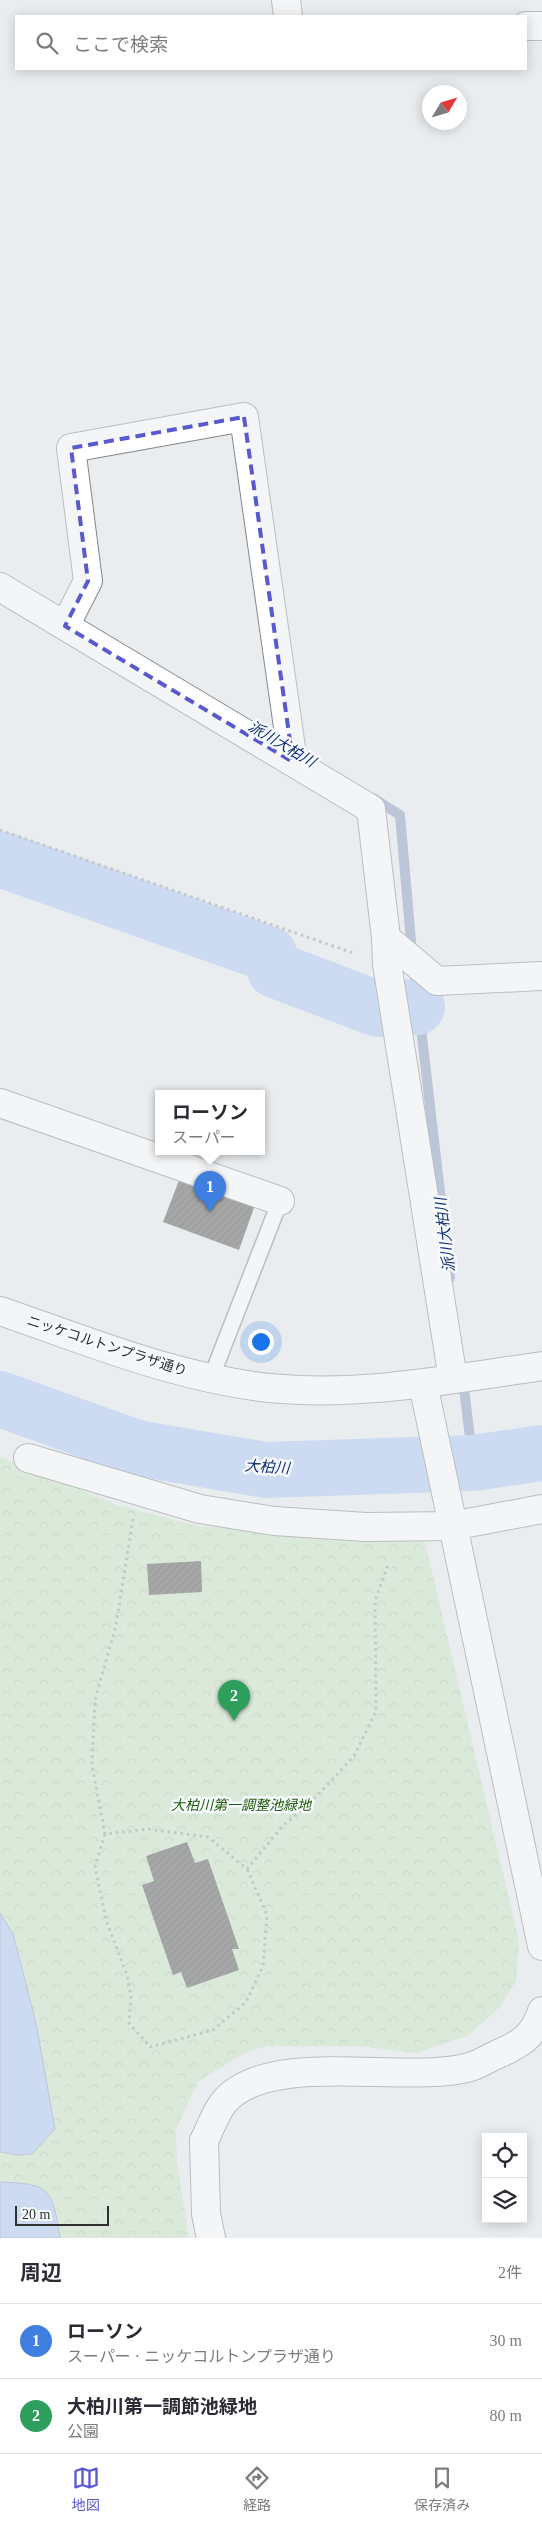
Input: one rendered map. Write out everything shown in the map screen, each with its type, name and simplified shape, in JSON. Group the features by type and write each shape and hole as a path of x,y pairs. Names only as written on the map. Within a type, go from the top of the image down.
{"street":[{"path":"286,0 288,15"},
{"path":"527,26 542,26"},
{"path":"65,626 88,581 71,448 244,416 293,762"},
{"path":"0,587 371,809 387,960 453,1379"},
{"path":"387,960 437,981 542,976"},
{"path":"0,1103 280,1201"},
{"name":"ニッケコルトンプラザ通り","path":"0,1311 148,1362 210,1378 270,1388 338,1390 423,1384 542,1366"},
{"path":"423,1384 542,1946"},
{"path":"28,1458 200,1509 274,1521 366,1527 450,1515 542,1509"},
{"path":"211,2238 206,2214 204,2141 225,2101 246,2085 273,2077 332,2071 425,2072 470,2067 514,2047 540,2024"}],"lane":[{"path":"210,1378 280,1201"}],"path":[{"path":"0,830 387,960"},
{"path":"105,1834 148,1829 208,1837 247,1869 267,1915 263,1966 246,2002 213,2030 150,2047 130,2023 131,1996 127,1974 106,1920 95,1866 105,1834 92,1765 95,1700 116,1625 136,1490"},
{"path":"247,1869 282,1827 319,1794 354,1756 376,1711 375,1601 389,1562"}],"highlighted area":[{"path":"244,417 293,762 65,626 88,581 71,448"}],"green space":[{"name":"大柏川第一調整池緑地","path":"0,1457 117,1505 198,1526 425,1542 519,1941 516,1981 501,2006 469,2035 416,2053 359,2046 266,2046 244,2053 198,2082 176,2130 177,2163 189,2238 0,2238"}],"water":[{"path":"0,1913 13,1934 36,2023 55,2129 32,2154 17,2155 0,2152"},
{"path":"0,2182 30,2185 39,2187 46,2192 54,2208 60,2238 0,2238"}],"building":[{"path":"181,1175 256,1202 239,1250 163,1222"},
{"path":"201,1561 202,1592 149,1595 147,1564"},
{"path":"187,1842 195,1863 208,1859 239,1949 232,1949 239,1970 187,1988 181,1972 173,1975 142,1885 154,1881 146,1856"}],"waterway":[{"name":"派川大柏川","path":"373,798 400,815 412,953"},
{"name":"派川大柏川","path":"0,859 269,954 275,970 378,1009 417,1007"},
{"name":"派川大柏川","path":"414,968 450,1278"},
{"name":"派川大柏川","path":"463,1380 473,1463"},
{"name":"大柏川","path":"0,1399 137,1448 266,1470 473,1463 542,1453"}],"place":[{"name":"ローソン","path":"210,1212"},
{"name":"大柏川第一調節池緑地","path":"234,1721"}]}
